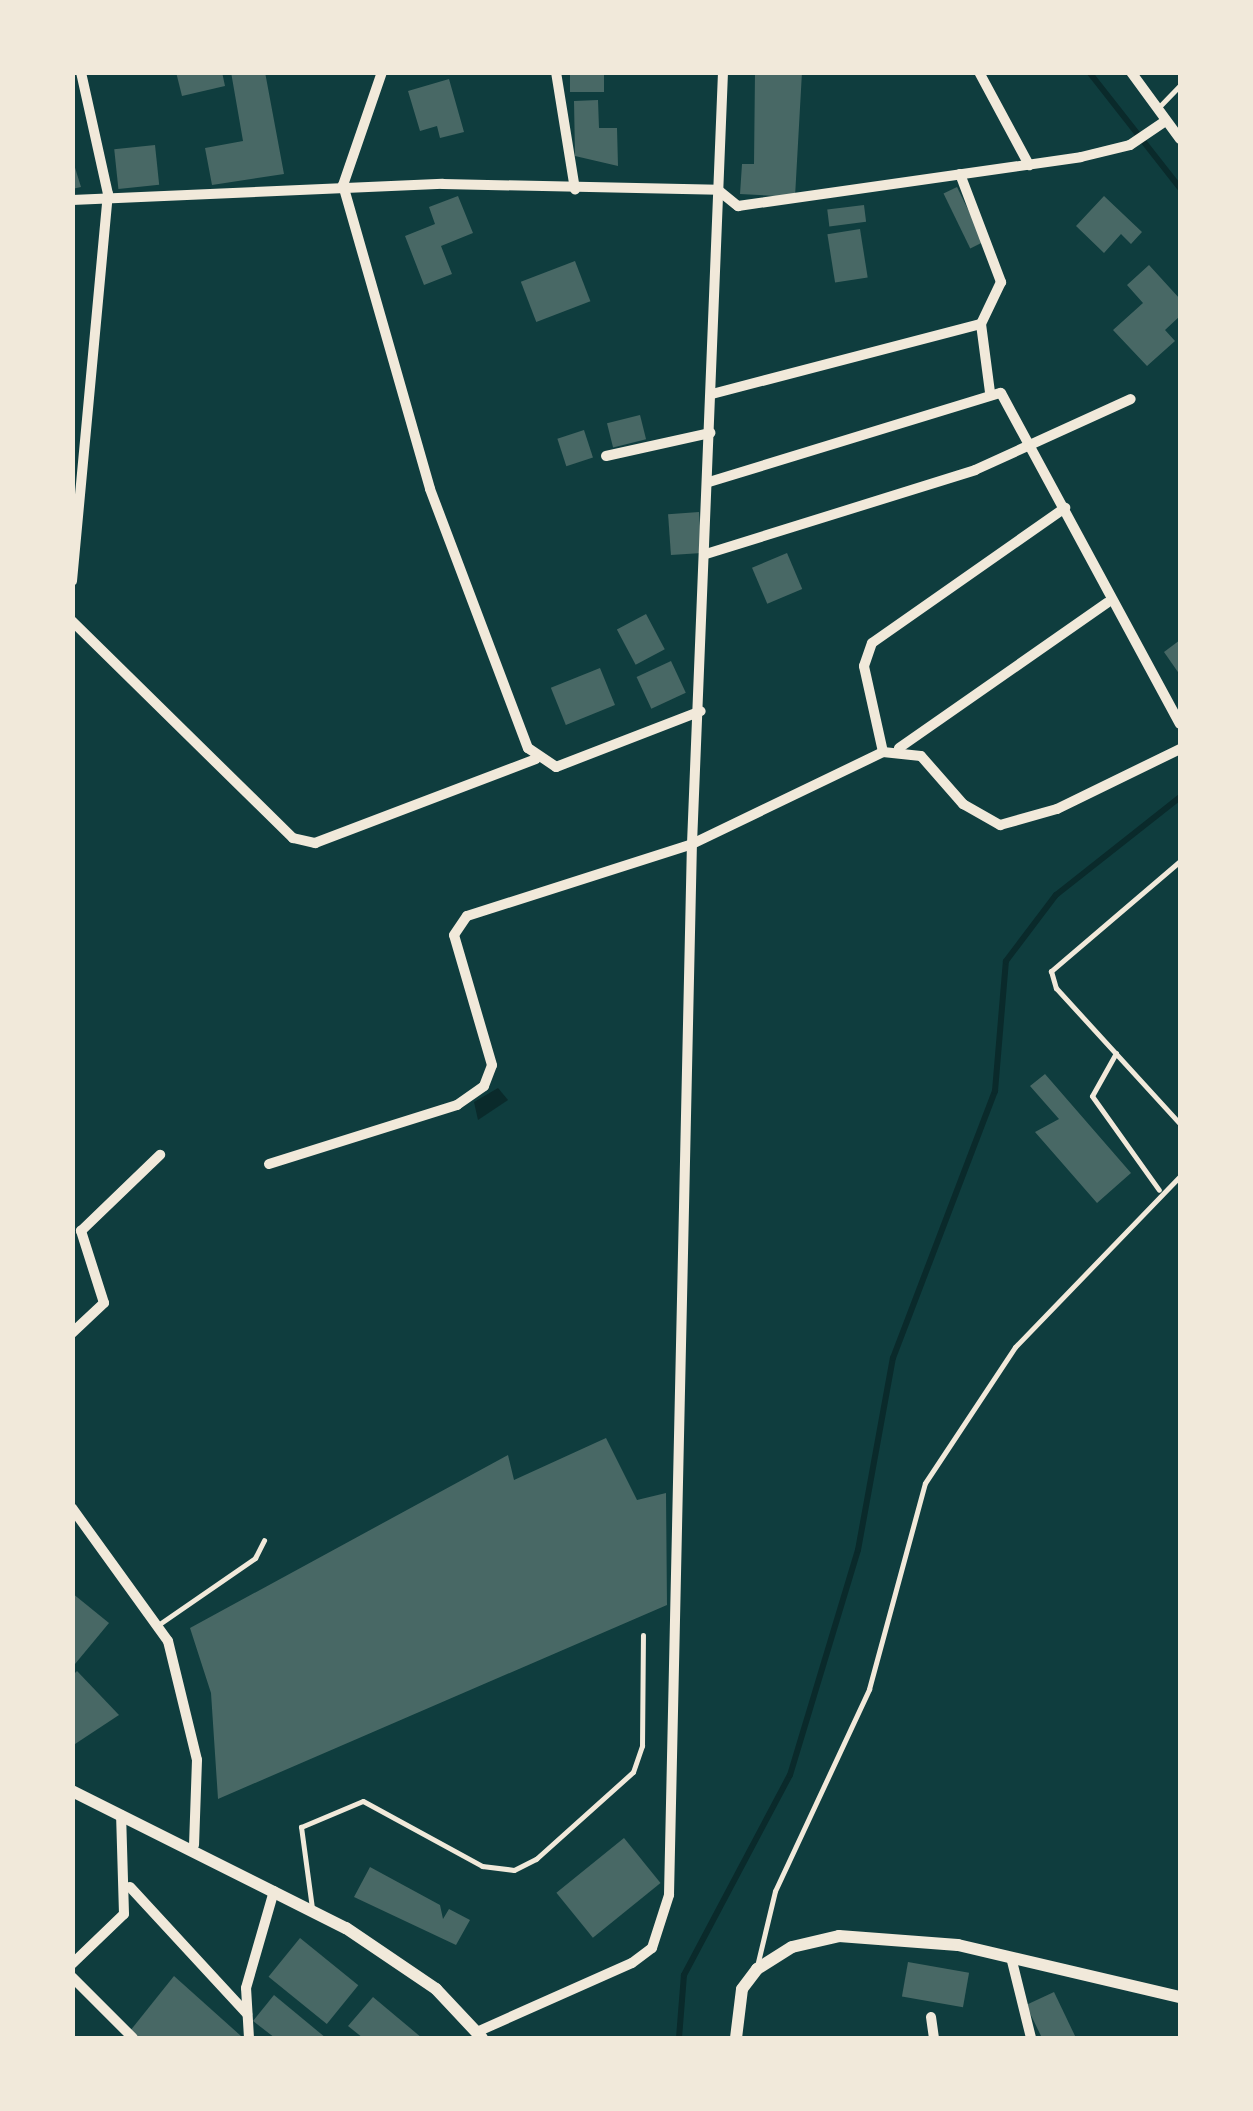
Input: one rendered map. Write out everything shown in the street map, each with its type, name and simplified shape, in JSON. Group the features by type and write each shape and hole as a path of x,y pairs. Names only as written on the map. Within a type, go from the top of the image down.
{"street":[{"path":"72,581 108,194 81,72"},
{"path":"382,72 343,185 430,489 536,759"},
{"path":"556,72 574,189"},
{"path":"72,1791 194,1845 312,1910 411,1970 480,2035 632,1963 652,1948 666,1913 692,844 702,711 723,72"},
{"path":"979,72 1029,166"},
{"path":"1131,72 1180,139"},
{"path":"72,200 108,194 343,185 718,190 738,206 1029,166 1130,145 1164,122"},
{"path":"960,174 1001,282 981,324 990,392"},
{"path":"712,394 981,324"},
{"path":"709,482 990,392 1014,404 1030,447 1065,508 1107,602 1180,724"},
{"path":"706,554 1030,447 1131,399"},
{"path":"606,456 710,433"},
{"path":"883,752 864,666 872,643 1065,508"},
{"path":"269,1164 458,1105 484,1086 492,1065 456,945 460,920 692,844 883,752 898,749 1107,602"},
{"path":"72,621 293,838 315,844 536,759 572,764 702,711"},
{"path":"898,749 921,756 963,804 1000,825 1057,809 1180,748"},
{"path":"72,1333 104,1303 81,1231 160,1154"},
{"path":"72,1508 158,1625 197,1760 194,1845"},
{"path":"72,1964 113,1932 130,1887 121,1815"},
{"path":"130,1887 247,2014"},
{"path":"250,2038 247,2014 274,1891"},
{"path":"736,2038 742,1990 757,1969 792,1947 839,1936 901,1936 1180,1997"},
{"path":"1011,1957 1031,2038"},
{"path":"72,1977 132,2038"},
{"path":"931,2017 934,2038"}],"lane":[{"path":"1157,109 1180,85"},
{"path":"1180,861 1051,970 1116,1053 1180,1124"},
{"path":"1116,1053 1092,1096 1159,1190"},
{"path":"757,1969 776,1891 869,1690 925,1483 1015,1348 1159,1190 1180,1176"},
{"path":"158,1625 255,1558 264,1540"},
{"path":"312,1910 302,1828 362,1802 482,1866 514,1870 536,1859 633,1772 642,1746 643,1635"}],"water":[{"path":"498,1088 508,1100 478,1120 474,1102"}],"building":[{"path":"176,72 222,72 225,86 182,96"},
{"path":"231,72 265,72 284,174 212,185 205,148 243,141"},
{"path":"570,72 604,72 604,92 570,92"},
{"path":"755,72 802,72 795,197 740,194 742,164 754,164"},
{"path":"449,79 464,132 440,138 437,126 420,131 408,91"},
{"path":"598,100 599,128 617,128 618,166 575,156 574,101"},
{"path":"155,145 159,185 118,189 114,149"},
{"path":"72,158 81,187 72,189"},
{"path":"957,187 984,242 970,248 944,194"},
{"path":"458,196 473,233 441,246 452,274 424,285 405,236 435,224 429,207"},
{"path":"1104,196 1142,232 1131,244 1121,234 1104,253 1076,226"},
{"path":"864,205 866,222 829,226 827,210"},
{"path":"860,229 868,277 835,283 827,234"},
{"path":"575,261 590,301 536,322 521,282"},
{"path":"1149,265 1180,299 1180,316 1165,330 1175,341 1147,366 1113,330 1143,303 1127,285"},
{"path":"640,415 646,439 613,447 607,423"},
{"path":"584,430 593,458 566,466 557,439"},
{"path":"699,512 702,553 671,555 668,514"},
{"path":"787,553 802,589 767,604 752,568"},
{"path":"646,614 665,649 636,665 617,629"},
{"path":"1180,640 1180,675 1164,652"},
{"path":"671,661 686,693 651,709 637,677"},
{"path":"600,668 615,705 566,725 551,688"},
{"path":"1045,1074 1131,1173 1097,1203 1035,1132 1059,1119 1030,1086"},
{"path":"606,1438 637,1500 666,1493 667,1605 218,1799 211,1693 190,1628 508,1455 514,1480"},
{"path":"72,1593 109,1623 75,1664 72,1662"},
{"path":"77,1671 119,1715 72,1746 72,1676"},
{"path":"624,1838 661,1883 593,1938 556,1893"},
{"path":"370,1867 440,1905 443,1919 449,1909 470,1920 456,1945 354,1897"},
{"path":"300,1938 358,1985 327,2024 269,1977"},
{"path":"908,1962 969,1973 963,2007 902,1996"},
{"path":"174,1976 240,2038 138,2038 130,2031"},
{"path":"1054,1992 1076,2038 1042,2038 1026,2005"},
{"path":"274,1995 326,2038 275,2038 253,2021"},
{"path":"373,1997 422,2038 363,2038 348,2026"}],"waterway":[{"path":"1089,72 1180,188"},
{"path":"679,2038 684,1975 790,1775 858,1550 893,1358 995,1091 1006,961 1056,895 1180,797"}]}
